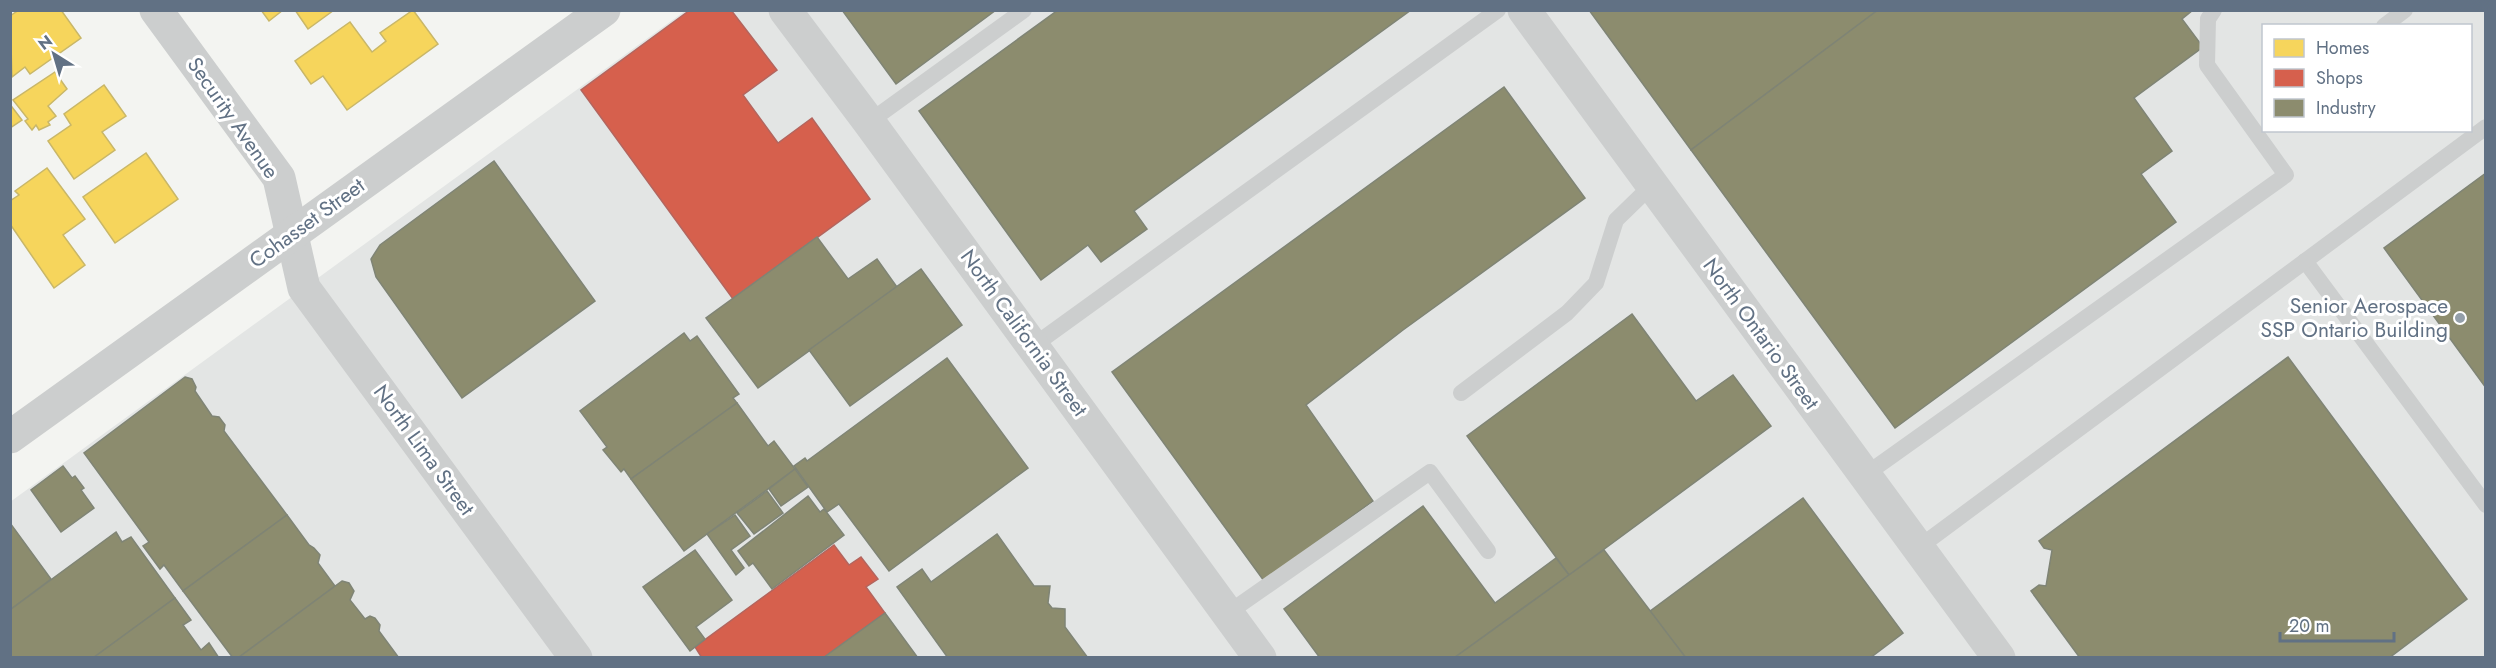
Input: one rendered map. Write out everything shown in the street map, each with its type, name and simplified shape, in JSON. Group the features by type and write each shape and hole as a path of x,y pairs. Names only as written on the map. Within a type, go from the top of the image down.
{"street":[{"name":"Security Avenue","path":"156,10 279,178 292,234"},
{"name":"Cohasset Street","path":"10,437 604,10"},
{"name":"North California Street","path":"785,10 1260,657"},
{"name":"North Ontario Street","path":"1524,10 1999,657"},
{"name":"North Lima Street","path":"292,234 304,288 576,657"}],"lane":[{"path":"869,122 1024,10"},
{"path":"1033,346 1497,10"},
{"path":"1865,475 2286,175 2207,65 2208,20 2214,10"},
{"path":"2386,24 2404,10"},
{"path":"1918,548 2486,126"},
{"path":"1461,393 1567,313 1596,283 1616,220 1652,185"},
{"path":"2305,261 2486,505"},
{"path":"1228,613 1430,472 1488,551"}],"shaded area":[{"path":"685,11 2485,11 2485,657 11,657 10,502"}],"building: Homes":[{"path":"19,10 61,10 81,38 30,74 25,67 12,77 10,16"},
{"path":"261,10 283,10 269,21"},
{"path":"295,10 334,10 308,29"},
{"path":"413,10 438,44 347,110 323,76 311,84 295,61 350,22 372,52 386,41 380,33"},
{"path":"55,72 67,89 48,106 56,116 48,122 50,125 39,130 36,125 32,130 25,121 28,119 13,100"},
{"path":"104,85 126,116 102,132 115,150 74,179 48,141 71,125 64,114"},
{"path":"12,107 22,120 10,128 10,109"},
{"path":"146,153 178,199 115,243 83,197"},
{"path":"47,168 85,219 63,235 85,265 54,288 10,224 10,201 19,195 15,191"}],"building: Shops":[{"path":"690,10 731,10 777,70 743,95 778,143 812,118 870,199 733,299 581,90"},
{"path":"834,545 849,565 861,557 878,579 866,587 885,613 823,658 702,658 695,647"}],"building: Industry":[{"path":"842,10 996,10 896,84"},
{"path":"1058,10 1411,10 1134,211 1147,229 1101,262 1088,245 1041,280 919,111"},
{"path":"1589,10 1878,10 1691,150"},
{"path":"1878,10 2193,10 2182,19 2203,47 2134,98 2172,151 2141,174 2176,222 1895,428 1691,150"},
{"path":"1504,87 1585,198 1403,330 1306,405 1373,501 1264,581 1112,372"},
{"path":"494,161 595,301 462,398 376,277 371,259 380,245"},
{"name":"Senior Aerospace SSP Ontario Building","path":"2486,173 2486,388 2384,248"},
{"path":"817,237 848,279 877,259 897,287 758,388 706,318"},
{"path":"921,269 962,325 850,406 809,350"},
{"path":"1632,314 1696,401 1733,375 1771,426 1569,575 1467,436"},
{"path":"684,333 690,341 697,336 739,394 733,398 737,403 631,479 624,469 621,472 603,450 607,447 580,411"},
{"path":"2288,357 2467,599 2389,658 2080,658 2031,591 2039,585 2046,586 2052,550 2044,548 2039,541"},
{"path":"947,358 1028,468 889,571 839,504 827,512 794,466 805,458 807,461"},
{"path":"185,377 192,379 196,387 195,391 212,416 219,417 225,425 224,431 287,515 183,591 164,565 160,569 143,546 149,542 84,453"},
{"path":"737,403 768,446 774,441 795,469 684,551 631,479"},
{"path":"63,466 84,488 81,490 94,508 61,532 31,490"},
{"path":"795,469 808,487 781,506 769,489"},
{"path":"767,491 783,513 754,534 737,513"},
{"path":"808,496 820,512 824,509 844,535 772,589 753,563 749,566 738,551"},
{"path":"1803,498 1903,633 1870,658 1686,658 1649,612"},
{"path":"1423,506 1495,603 1556,558 1569,575 1454,658 1320,658 1284,609"},
{"path":"287,515 309,545 320,555 318,563 335,586 238,658 233,658 183,591"},
{"path":"735,515 750,536 731,550 744,568 736,575 707,534"},
{"path":"10,523 51,579 10,610"},
{"path":"116,532 122,542 131,537 175,598 93,658 10,658 10,610"},
{"path":"997,534 1034,586 1050,586 1048,603 1052,608 1065,609 1065,627 1088,658 948,658 897,587 922,569 931,582"},
{"path":"695,550 732,600 696,627 705,639 690,651 643,587"},
{"path":"1604,550 1686,658 1454,658 1569,575"},
{"path":"342,581 349,583 354,591 350,600 365,619 370,616 375,618 380,625 379,631 399,658 238,658"},
{"path":"175,598 191,620 183,625 201,650 209,643 219,658 93,658"},
{"path":"885,613 918,658 823,658"}],"place":[{"name":"Senior Aerospace SSP Ontario Building","path":"2460,318"}]}
